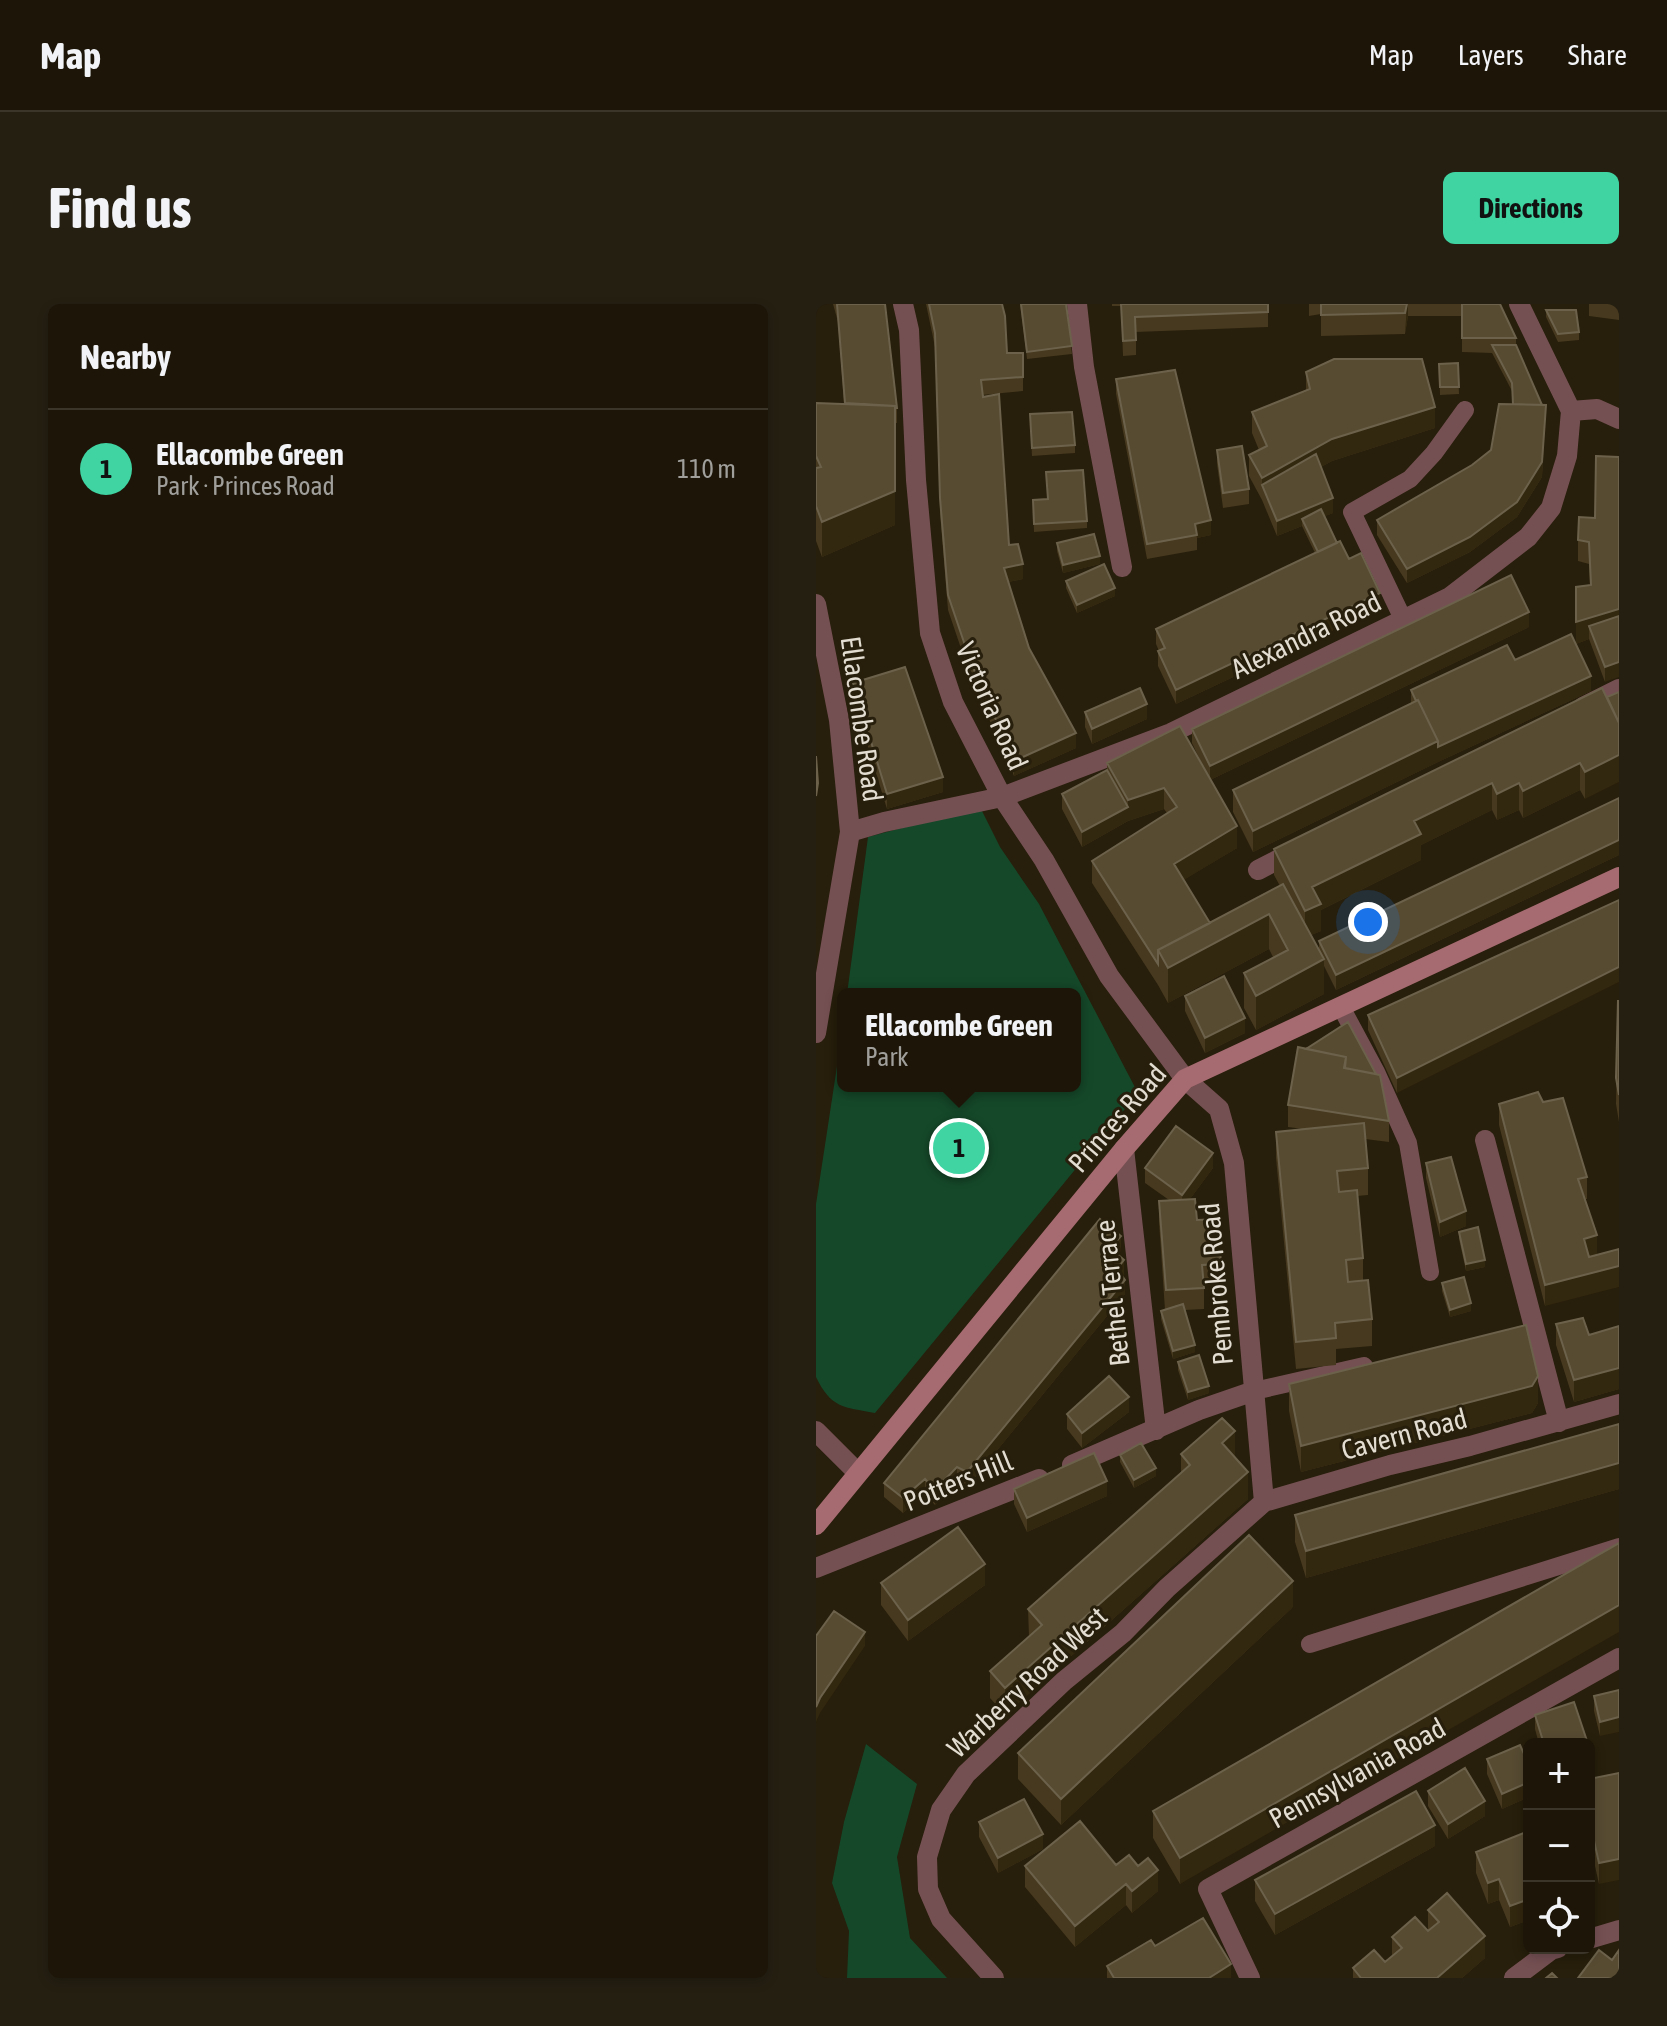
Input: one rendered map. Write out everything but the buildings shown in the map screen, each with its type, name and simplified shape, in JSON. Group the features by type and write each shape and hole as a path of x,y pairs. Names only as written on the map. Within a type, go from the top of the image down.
{"street":[{"name":"Victoria Road","path":"903,304 909,330 916,480 930,633 953,702 1002,797 1044,860 1109,976 1185,1079"},
{"path":"1077,304 1084,367 1122,567"},
{"path":"1519,304 1571,411 1597,409 1619,399"},
{"path":"1597,409 1619,419"},
{"name":"Alexandra Road","path":"850,832 1002,797 1171,733 1450,597 1528,537 1551,508 1567,456 1571,411"},
{"name":"Ellacombe Road","path":"816,604 839,720 850,832 816,1033"},
{"path":"1563,717 1619,689"},
{"path":"1258,870 1313,842"},
{"name":"Princes Road","path":"816,1525 1185,1079 1619,877"},
{"name":"Pembroke Road","path":"1185,1079 1219,1109 1234,1163 1264,1502"},
{"path":"1485,1140 1527,1330 1559,1422"},
{"name":"Bethel Terrace","path":"1124,1149 1156,1430"},
{"name":"Potters Hill","path":"816,1568 1199,1410 1254,1391"},
{"name":"Cavern Road","path":"1264,1502 1619,1404"},
{"path":"816,1431 857,1472"},
{"name":"Warberry Road West","path":"994,1978 941,1919 928,1889 927,1857 941,1810 966,1774 1064,1681 1123,1633 1167,1588 1264,1502"},
{"name":"Pennsylvania Road","path":"1250,1978 1208,1889 1619,1658"},
{"path":"1595,1937 1619,1930"},
{"path":"1514,1978 1546,1954"}],"lane":[{"path":"1403,619 1352,512 1410,479 1434,453 1465,410"},
{"path":"1341,1007 1376,1072 1408,1143 1430,1272"},
{"path":"1254,1391 1378,1363"},
{"path":"1310,1644 1619,1547"}],"green space":[{"path":"980,807 1000,847 1039,904 1138,1093 875,1413 839,1404 827,1395 816,1377 816,1204 837,1066 837,1092 1081,1092 1081,988 848,988 868,837"},
{"path":"866,1744 917,1784 897,1857 910,1938 947,1978 847,1978 849,1931 832,1883 844,1822"}],"place":[{"name":"Ellacombe Green","path":"959,1148"}]}
